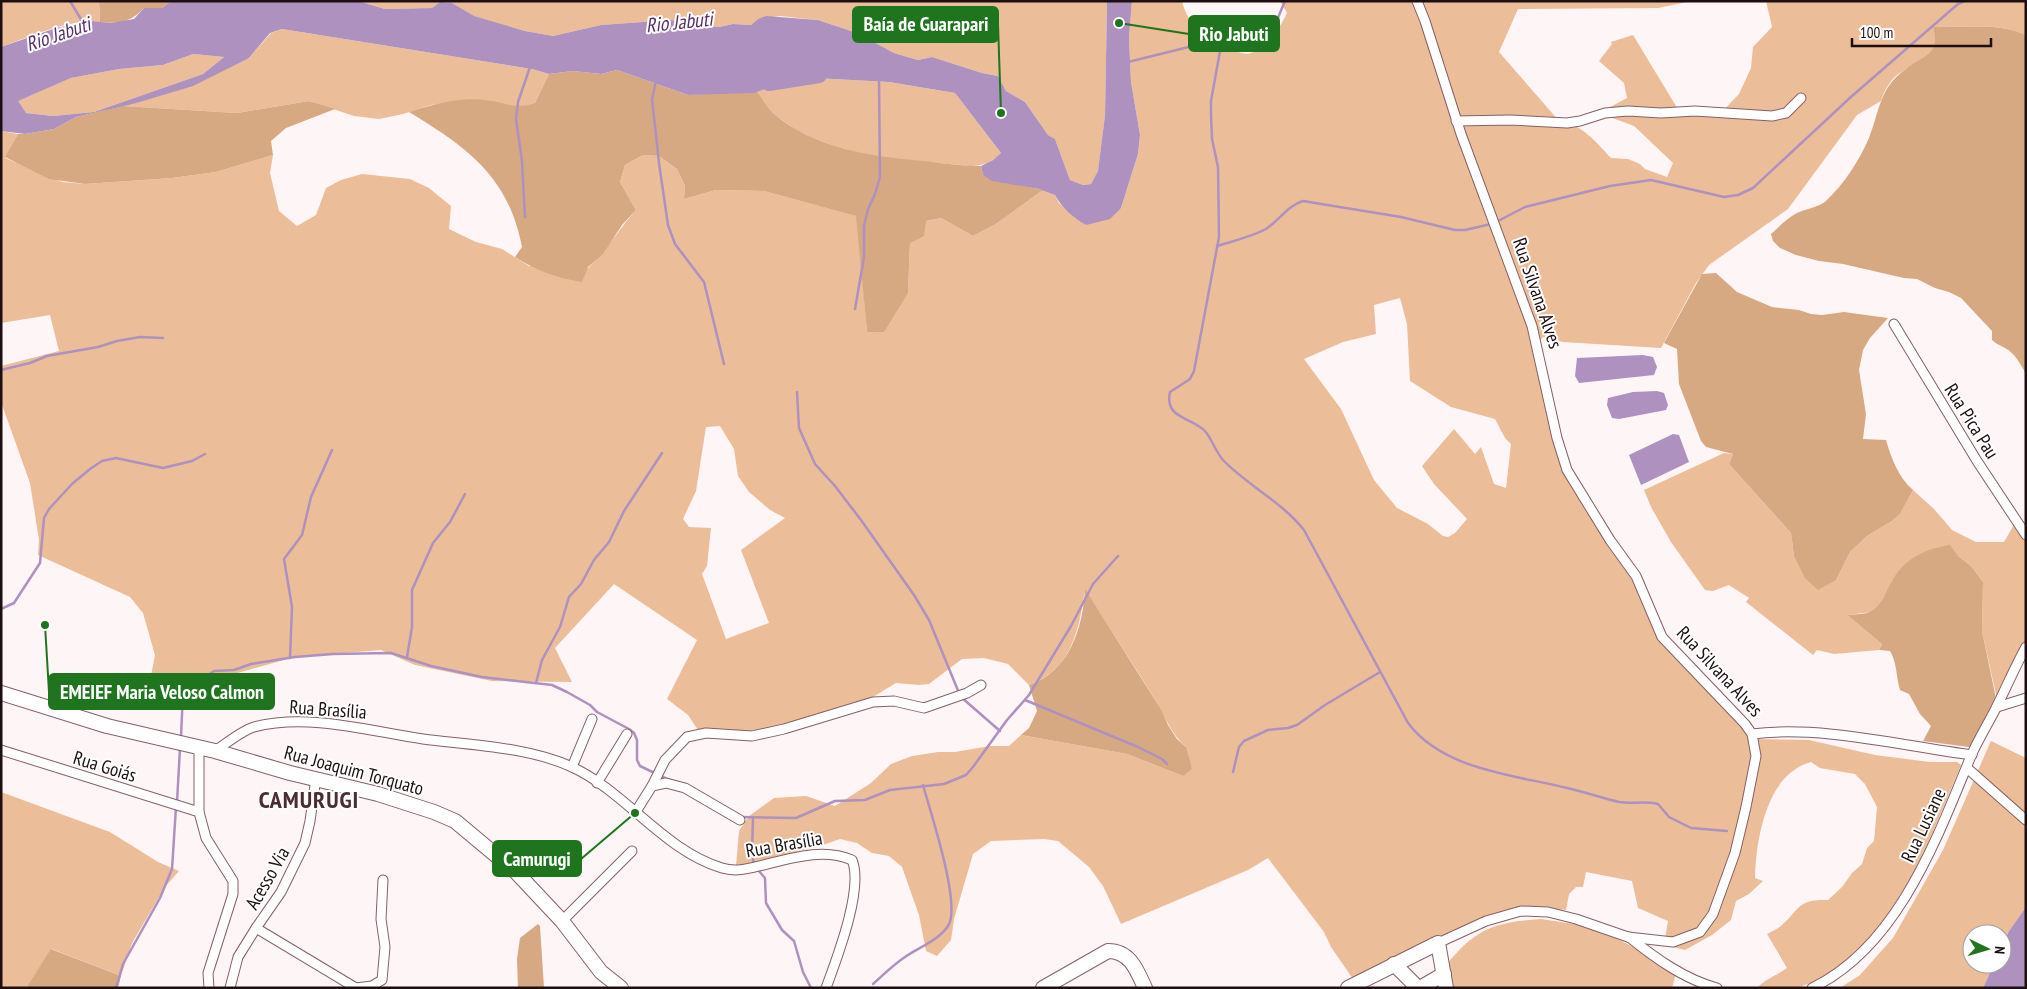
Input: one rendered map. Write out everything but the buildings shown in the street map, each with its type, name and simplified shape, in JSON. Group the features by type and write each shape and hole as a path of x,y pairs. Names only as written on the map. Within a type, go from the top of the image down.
{"street":[{"name":"Rua Silvana Alves","path":"1348,988 1486,921 1521,911 1548,912 1576,919 1628,937 1673,942 1700,932 1713,914 1735,853 1756,756 1752,734 1662,637 1636,576 1604,532 1567,470 1557,438 1532,326 1456,121 1417,1"},
{"path":"1456,121 1510,120 1567,123 1611,112 1628,111 1661,113 1709,111 1772,116 1786,113 1801,98"},
{"name":"Rua Pica Pau","path":"1894,324 1977,461 2026,535"},
{"name":"Rua Lusiane","path":"1812,988 1826,981 1852,962 1894,914 1929,854 1972,755 2026,647"},
{"path":"635,813 665,760 687,736 706,733 752,736 784,729 873,702 894,701 924,708 960,696 981,685"},
{"path":"1,693 107,726 199,748 216,750"},
{"path":"1997,707 2026,698"},
{"path":"572,767 592,719"},
{"name":"Rua Brasília","path":"216,750 253,727 294,722 330,724 518,752 572,767 597,783 665,837 705,861 723,868 739,870 813,854 840,854 852,860 855,868 851,907 839,952 826,988"},
{"path":"1752,734 1786,731 1830,735 1972,755"},
{"path":"597,783 627,734"},
{"path":"199,748 199,812 206,838 233,881 233,894 208,973 209,988"},
{"name":"Rua Goiás","path":"1,750 199,812"},
{"name":"Rua Joaquim Torquato","path":"216,750 290,773 378,794 434,812 455,821 515,871 562,921 600,972 621,988"},
{"path":"1967,768 2026,820"},
{"name":"Acesso Via","path":"230,988 238,957 282,892 305,843 316,778"},
{"name":"Rua Brasília","path":"652,786 666,783 685,788 740,820"},
{"path":"562,921 632,851"},
{"path":"256,928 356,988 372,986 382,980 385,947 381,919 383,880"},
{"path":"1628,937 1654,957 1686,975 1717,988"},
{"path":"1394,964 1419,988 1445,981 1438,943"},
{"path":"1043,988 1108,951 1117,951 1126,955 1136,968 1145,988"}],"shaded area":[{"path":"1,1 99,1 100,22 75,23 62,26 37,33 1,47"},
{"path":"99,1 171,1 162,8 144,8 130,19 113,23 100,22"},
{"path":"358,1 1107,1 1105,115 1098,172 1091,184 1083,185 1070,180 1055,139 1048,135 1025,102 1006,91 998,76 982,73 932,57 918,60 894,53 857,33 818,20 780,16 758,19 751,25 733,24 719,27 671,20 601,25 553,36 525,31 473,16 452,3 440,2 432,8 385,9"},
{"path":"1132,1 1182,1 1194,26 1208,38 1223,47 1247,54 1268,42 1281,25 1287,13 1280,1 1692,1 1658,8 1518,9 1499,52 1559,121 1581,130 1594,140 1611,158 1628,159 1640,164 1645,169 1667,177 1673,163 1634,126 1599,113 1627,98 1624,83 1599,61 1612,44 1611,42 1633,35 1679,111 1720,114 1739,94 1751,68 1753,47 1772,27 1766,1 2026,1 2026,35 2004,28 1980,26 1933,27 1936,42 1933,51 1894,78 1887,87 1881,101 1857,115 1788,209 1709,265 1696,283 1661,348 1563,342 1543,337 1539,341 1555,439 1578,490 1650,610 1664,643 1748,722 1758,739 1809,740 1875,755 1930,762 1957,762 1961,765 1927,845 1898,898 1882,923 1864,945 1843,965 1822,978 1799,987 1757,988 1787,968 1767,934 1781,926 1805,903 1828,900 1862,864 1867,848 1874,841 1877,807 1865,784 1855,774 1820,768 1811,762 1796,769 1783,780 1766,810 1758,846 1755,878 1763,881 1749,894 1736,901 1731,920 1712,935 1685,950 1664,945 1668,921 1638,908 1632,881 1586,872 1583,887 1576,887 1569,894 1566,910 1536,907 1506,910 1465,926 1355,982 1331,947 1324,932 1268,858 1248,870 1121,924 1103,886 1089,867 1058,841 1044,839 991,841 973,854 954,919 951,940 937,956 926,951 919,915 902,867 889,856 872,853 857,843 840,839 817,847 736,866 739,831 749,816 774,798 806,796 835,806 871,783 891,764 912,756 938,752 955,752 990,746 1009,746 1021,735 1127,754 1183,776 1186,747 1172,730 1146,684 1085,590 1076,633 1064,659 1044,678 1029,685 1008,664 984,658 962,659 929,684 896,683 868,700 772,729 747,731 736,736 716,739 706,738 700,733 688,715 667,699 697,640 614,584 555,648 572,682 492,681 415,665 381,650 294,657 224,677 188,695 148,691 155,655 143,613 130,597 38,555 39,540 30,483 1,402 1,366 59,351 50,315 1,323 1,131 18,134 5,158 62,182 85,184 172,178 216,172 273,155 270,173 279,211 297,226 316,215 326,188 341,180 362,174 410,179 429,188 451,206 449,229 476,242 502,249 529,266 588,268 636,210 620,182 625,165 643,155 659,156 677,169 685,186 684,199 716,190 764,191 857,216 867,332 908,293 910,242 926,221 941,218 973,236 996,224 1043,190 1055,195 1059,203 1075,218 1086,225 1121,208 1138,154 1140,135 1131,82 1129,38","holes":["1400,298 1407,324 1410,381 1451,407 1495,419 1505,438 1511,444 1506,488 1494,484 1481,447 1475,454 1454,429 1422,466 1434,484 1467,519 1455,533 1448,537 1443,536 1428,524 1397,508 1374,480 1341,409 1304,359 1343,342 1376,334 1374,305","720,426 734,449 738,476 749,492 770,510 785,518 741,550 769,623 726,639 702,574 707,566 711,528 689,527 683,519 696,491 706,427"]},
{"path":"1980,26 2004,28 2026,35 2026,374 2009,350 1992,340 1992,331 1961,298 1917,279 1904,278 1796,255 1780,248 1773,241 1771,234 1795,214 1826,201 1845,180 1865,147 1881,100 1890,84 1897,76 1925,57 1933,49 1935,36 1933,27"},
{"path":"282,29 532,69 549,74 535,103 525,107 486,100 462,100 431,105 379,119 354,116 309,101 237,113 123,106 133,104 249,58 271,33"},
{"path":"193,54 224,57 203,74 94,112 53,116 26,113 17,101 71,78 119,69 163,65"},
{"path":"617,70 688,95 757,91 773,113 789,125 825,143 844,149 883,156 966,166 981,166 983,175 1005,183 1043,190 996,224 973,236 941,218 926,221 924,236 910,243 908,293 884,332 867,332 856,216 764,191 716,190 684,199 685,186 677,169 659,156 643,155 625,165 620,182 636,210 622,225 603,254 588,267 582,282 556,276 539,270 515,257 522,247 516,222 507,201 496,183 482,166 450,138 409,112 437,104 467,99 486,100 516,106 528,105 535,103 549,74 573,71 601,74"},
{"path":"796,77 889,82 955,93 1001,153 987,163 970,166 867,154 817,140 794,128 773,113 757,91"},
{"path":"309,101 335,109 286,128 271,141 273,155 216,172 172,178 85,184 49,179 5,157 18,134 54,129 76,117 123,106 237,113"},
{"path":"1716,273 1737,292 1772,307 1799,310 1811,314 1822,315 1844,312 1888,318 1870,338 1863,350 1859,370 1866,414 1863,439 1886,440 1896,467 1913,490 1900,514 1867,536 1850,552 1836,580 1818,590 1805,578 1794,556 1791,533 1729,464 1733,454 1706,447 1701,441 1679,384 1677,349 1664,343 1702,274"},
{"path":"1724,453 1733,454 1729,464 1791,533 1794,556 1836,580 1850,552 1867,536 1900,514 1913,490 1934,509 1952,530 1976,542 2004,542 2015,523 2026,542 2026,642 1997,699 1982,631 1983,582 1971,566 1958,556 1939,547 1893,580 1881,603 1872,612 1847,615 1882,644 1879,650 1834,654 1817,650 1813,655 1746,602 1749,598 1729,585 1713,591 1705,590 1671,542 1651,507 1644,490"},
{"path":"1950,545 1958,556 1971,566 1983,582 1982,631 1999,713 1989,716 1981,740 1969,747 1923,741 1931,726 1920,714 1909,694 1900,690 1894,660 1890,651 1879,650 1882,644 1847,615 1871,612 1882,600 1903,566 1924,552"},
{"path":"1085,589 1162,711 1168,725 1177,739 1186,747 1192,769 1183,776 1127,754 1021,735 1029,728 1037,711 1029,685 1043,679 1054,670 1064,659 1071,647 1081,619"},
{"path":"1991,741 2026,758 2026,907 2012,927 2012,924 1962,924 1962,974 1989,974 1983,988 1840,988 1860,975 1893,938 1943,850"},
{"path":"1,792 110,832 158,862 179,871 165,887 132,943 121,976 52,949 26,988 1,988"},
{"path":"1541,919 1581,925 1616,938 1677,970 1672,988 1448,988 1447,964 1468,942 1488,929 1499,925"},
{"path":"538,924 540,926 544,988 518,988 517,959 520,938"},
{"path":"51,949 121,976 118,988 26,988"}],"water":[{"path":"171,1 358,1 385,9 432,8 440,2 452,3 474,16 525,31 553,36 601,25 671,20 719,27 733,24 751,25 758,19 766,16 818,20 857,33 894,53 918,60 932,57 982,73 998,76 1006,91 1025,102 1048,135 1055,139 1070,180 1083,185 1091,184 1098,171 1105,115 1107,1 1132,1 1129,38 1131,82 1140,135 1138,154 1121,208 1110,219 1086,225 1068,212 1055,195 1039,189 992,181 983,175 981,166 993,160 1001,153 955,93 889,82 796,77 754,93 688,95 617,70 601,74 573,71 549,74 532,69 282,29 270,33 249,58 193,86 133,104 76,117 54,129 25,134 1,131 1,47 56,28 91,21 111,23 134,19 144,8 162,8","holes":["193,54 224,57 203,74 94,112 53,116 26,113 18,101 71,78 119,69 163,65"]},
{"path":"1643,355 1653,357 1657,367 1654,375 1579,383 1575,376 1577,358"},
{"path":"1657,391 1664,393 1668,405 1666,410 1619,419 1612,418 1607,405 1608,398 1633,392"},
{"path":"1673,434 1679,435 1689,462 1641,485 1629,455"},
{"path":"2026,907 2026,988 1983,988 1989,974 2012,974 2012,927"}],"waterway":[{"path":"70,1 85,26"},
{"path":"1128,62 1217,40 1243,47 1253,46 1258,44 1277,20 1285,1"},
{"path":"1496,222 1525,207 1610,186 1651,180 1724,197 1738,195 1753,188 1852,96 1958,4 1965,1"},
{"path":"1222,40 1211,101 1212,139 1218,167 1219,237 1194,371 1190,379 1170,392 1169,401 1171,408 1175,413 1200,426 1210,438 1223,460 1285,510 1304,530 1408,723 1423,739 1440,751 1460,761 1481,768 1619,802 1658,804 1669,817 1691,828 1727,831"},
{"path":"525,217 522,161 516,119 518,102 530,67"},
{"name":"Rio Jabuti","path":"769,83 819,75"},
{"path":"855,309 864,257 864,226 880,177 879,80"},
{"path":"656,81 652,99 668,225 675,244 704,282 724,364"},
{"path":"1217,246 1248,237 1266,229 1292,206 1303,201 1401,217 1455,230 1465,230 1491,224"},
{"path":"1,370 30,363 47,356 98,347 117,341 140,337 163,338"},
{"path":"797,392 799,428 815,464 861,520 914,595 929,620 959,693"},
{"path":"290,658 292,607 284,559 302,535 311,497 332,450"},
{"path":"536,683 542,660 560,627 569,597 581,584 594,560 609,542 624,511 662,453"},
{"path":"1,609 14,603 40,563 44,518 49,509 72,484 90,469 102,461 116,458 163,468 192,461 205,454"},
{"path":"407,657 412,627 412,590 433,543 450,522 465,494"},
{"path":"741,817 796,818 835,801 865,800 890,790 944,784 966,775 1007,720 1029,695 1071,626 1093,584 1118,556"},
{"path":"181,737 183,692 214,671 234,670 251,664 295,657 391,653 431,666 482,677 552,685 590,705 597,712 634,733 637,740 637,760 640,766 667,779"},
{"path":"1233,772 1239,747 1244,741 1268,730 1297,725 1325,705 1380,672"},
{"path":"961,697 1000,731"},
{"path":"1025,700 1138,747 1162,759 1167,764"},
{"path":"177,802 180,748"},
{"path":"873,984 901,960 944,931 948,926 951,915 948,879 923,785"},
{"path":"116,988 123,964 160,898 172,869 176,807"},
{"path":"753,818 752,852 754,866"},
{"path":"758,870 765,878 766,903 782,930 794,941 803,972 811,988"}],"place":[{"name":"Rio Jabuti","path":"1119,23"},
{"name":"Baía de Guarapari","path":"1001,113"},
{"name":"EMEIEF Maria Veloso Calmon","path":"45,625"},
{"name":"Camurugi","path":"635,813"}],"district":[{"name":"CAMURUGI","path":"309,800"}]}
